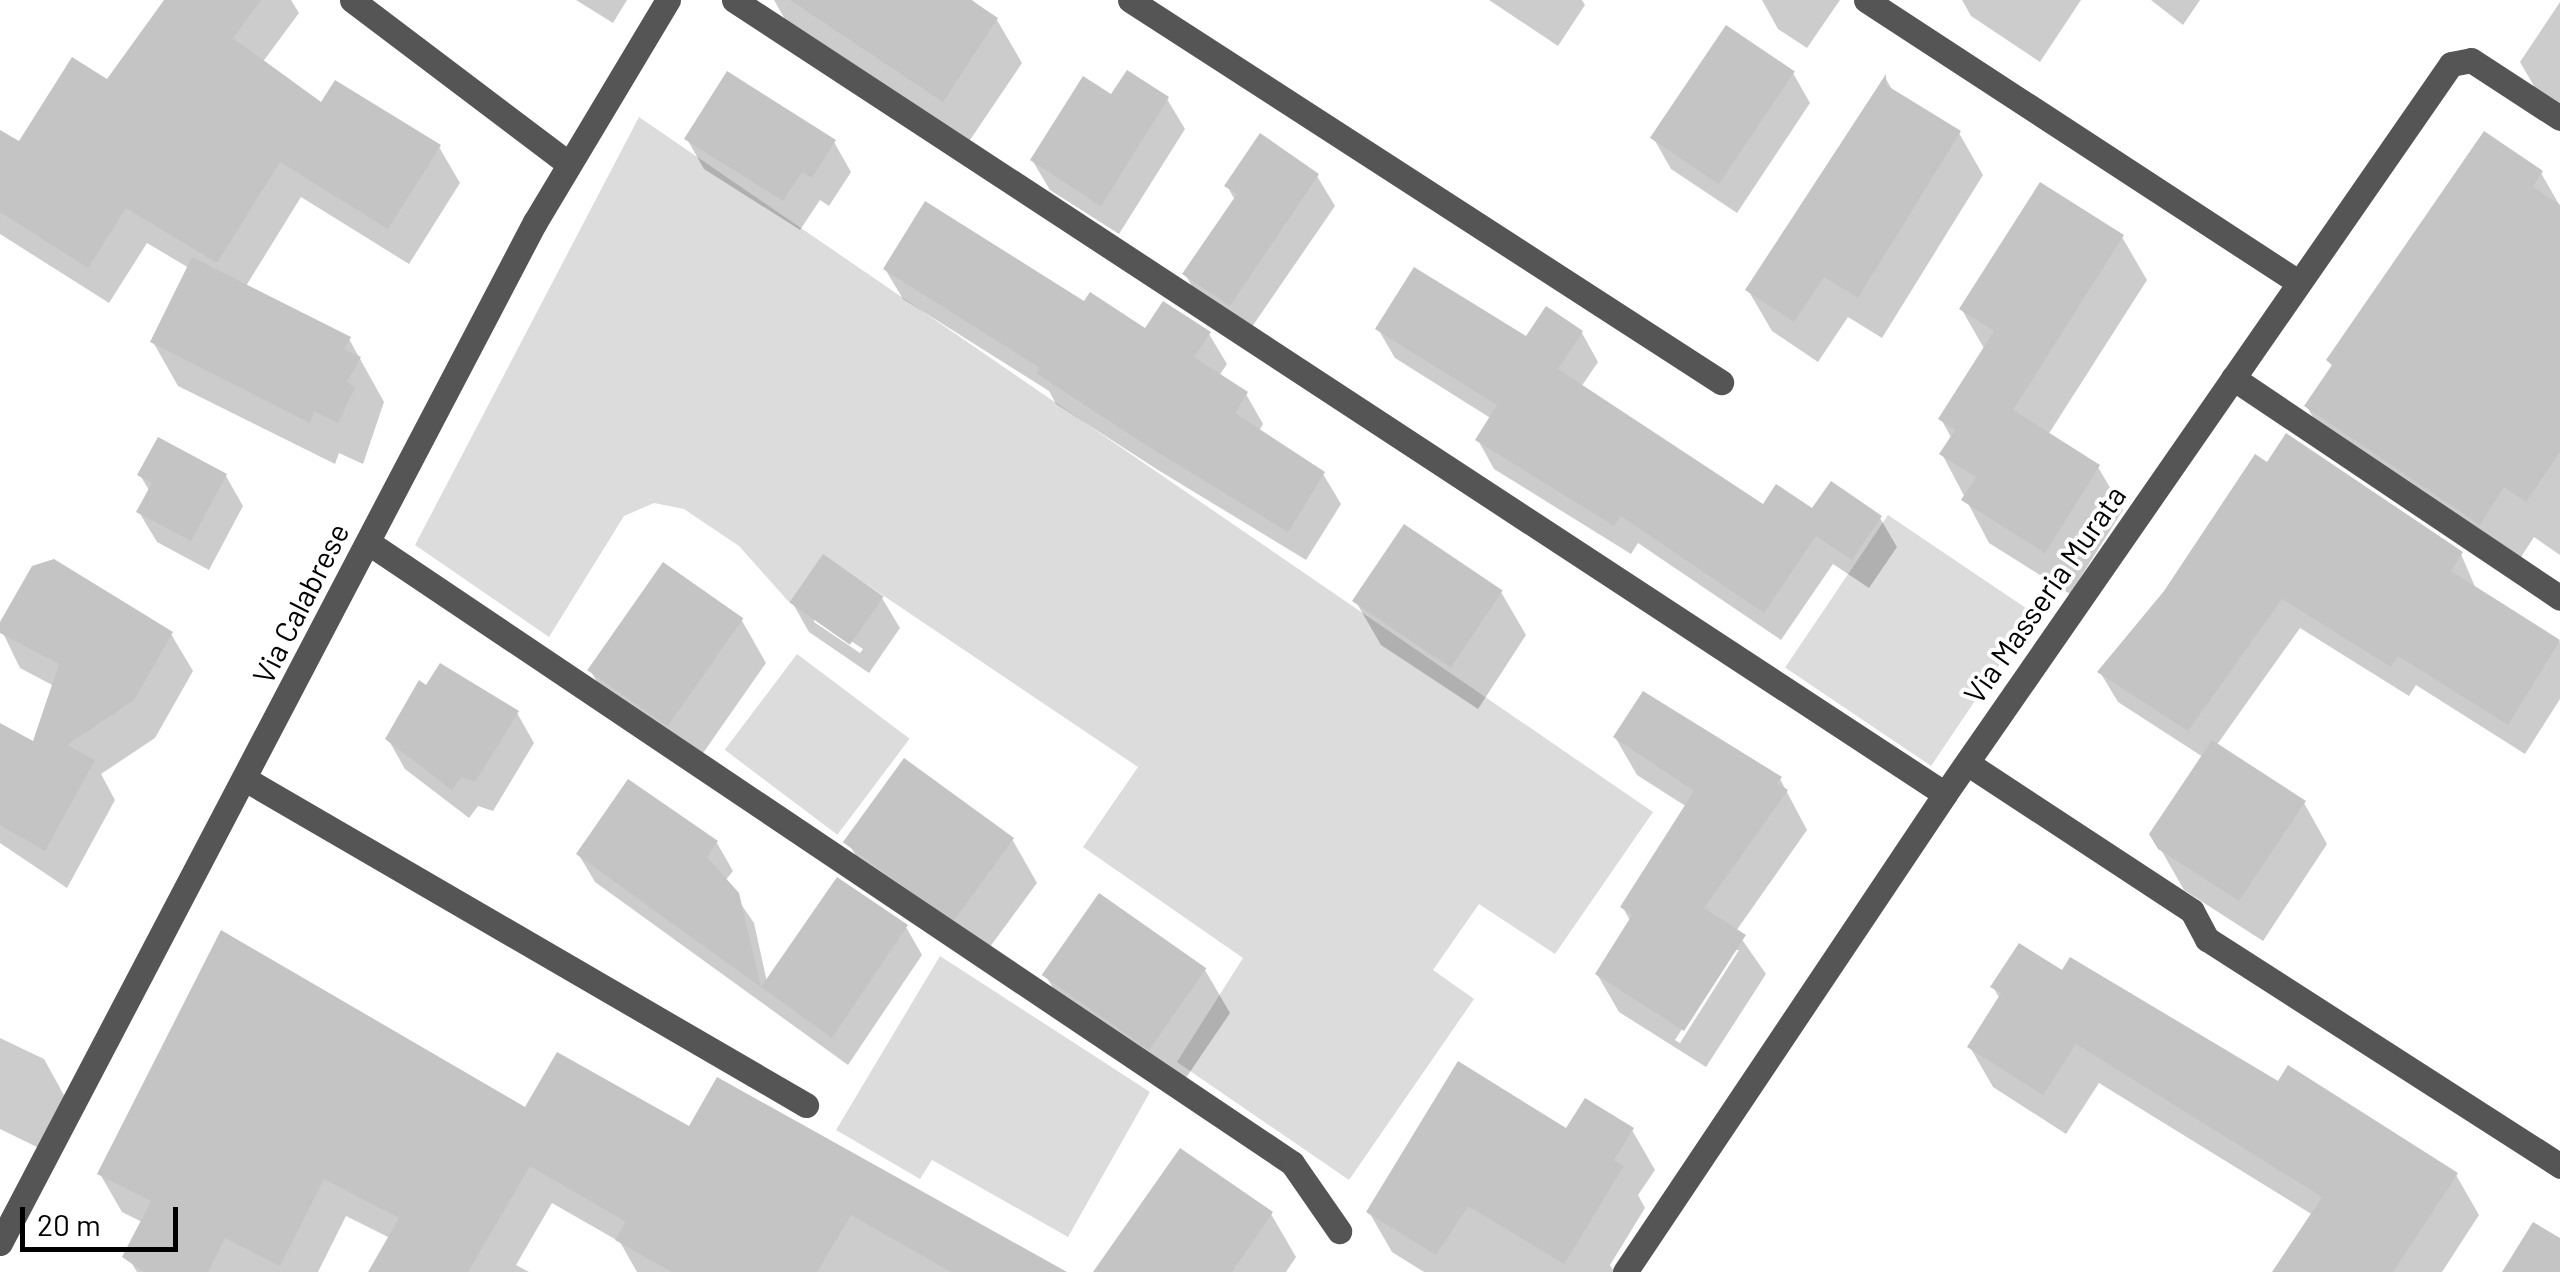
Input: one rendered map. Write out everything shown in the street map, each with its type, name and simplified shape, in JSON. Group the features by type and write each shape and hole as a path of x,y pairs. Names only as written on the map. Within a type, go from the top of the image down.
{"street":[{"path":"352,0 569,164"},
{"name":"Via Calabrese","path":"0,1243 569,164 668,0"},
{"path":"734,0 1945,794"},
{"path":"1130,0 1720,382"},
{"path":"1866,0 2298,282"},
{"name":"Via Masseria Murata","path":"1625,1272 1945,794 2451,64 2471,60 2560,118"},
{"path":"2233,378 2560,598"},
{"path":"369,543 1292,1164 1339,1231"},
{"path":"1967,763 2192,911 2207,938 2560,1166"},
{"path":"245,779 806,1105"}],"shaded area":[{"path":"639,117 1653,812 1555,954 1479,904 1433,970 1474,999 1349,1180 1177,1062 1243,958 1083,847 1138,767 823,555 789,602 739,546 684,509 654,503 624,516 549,637 415,545"},
{"path":"1888,515 2034,613 1931,766 1785,668"},
{"path":"797,654 910,739 837,835 725,750"},
{"path":"940,956 1150,1092 1068,1237 932,1160 920,1179 836,1130"}],"building":[{"path":"164,0 261,0 233,38 321,102 335,80 441,145 388,229 280,162 217,263 126,208 88,268 0,212 0,130 19,141 72,57 107,79"},
{"path":"790,0 971,0 998,18 943,102"},
{"path":"1726,25 1795,71 1719,184 1650,138"},
{"path":"1127,70 1169,97 1101,206 1030,160 1083,76 1111,94"},
{"path":"727,71 836,140 812,178 802,172 783,201 684,139"},
{"path":"1886,74 1886,85 1961,131 1858,298 1824,277 1794,322 1745,290"},
{"path":"2484,131 2543,171 2533,187 2560,205 2560,452 2526,502 2504,487 2480,525 2304,406 2332,365 2326,360"},
{"path":"1260,133 1319,174 1230,306 1182,274 1237,194 1224,186"},
{"path":"2040,182 2124,235 2013,410 2100,465 2045,553 1961,500 1976,477 1939,454 1955,430 1938,419 1994,331 1959,309"},
{"path":"925,201 1084,301 1090,292 1145,328 1163,301 1211,332 1194,357 1248,392 1235,413 1325,472 1288,532 1138,440 1036,373 1040,368 883,269"},
{"path":"192,257 351,337 344,349 361,357 347,382 355,388 338,423 314,411 310,423 150,342"},
{"path":"1414,267 1526,336 1546,306 1583,331 1558,369 1763,504 1776,484 1812,508 1831,481 1882,516 1852,560 1816,536 1764,613 1621,516 1614,526 1475,440 1497,405 1375,329"},
{"path":"2286,433 2463,552 2451,571 2560,640 2508,725 2398,656 2391,667 2282,599 2188,731 2097,672 2164,591 2255,454 2267,462"},
{"path":"158,437 227,474 191,541 136,512 152,483 137,475"},
{"path":"1404,524 1503,591 1451,668 1352,601"},
{"path":"823,554 884,596 850,645 789,602"},
{"path":"54,559 173,632 134,700 67,745 95,760 45,851 0,825 0,723 33,741 59,664 0,633 0,622 32,566"},
{"path":"663,562 743,618 668,726 587,670"},
{"path":"440,663 519,711 475,782 461,777 452,790 385,739 419,680 426,685"},
{"path":"1643,691 1782,777 1777,783 1788,790 1704,908 1746,935 1684,1031 1595,974 1632,915 1620,907 1694,791 1613,737"},
{"path":"2212,740 2306,801 2239,901 2158,849 2149,834"},
{"path":"904,758 1014,838 953,922 843,842"},
{"path":"628,779 718,841 707,857 739,893 761,987 576,854"},
{"path":"837,877 908,925 832,1038 761,987"},
{"path":"1099,893 1206,968 1149,1050 1042,975"},
{"path":"221,930 525,1107 557,1052 689,1126 717,1077 1067,1272 951,1272 851,1215 817,1272 672,1272 615,1240 626,1222 530,1166 468,1272 368,1272 399,1218 324,1179 280,1266 225,1238 208,1272 144,1272 122,1257 151,1201 97,1174"},
{"path":"2019,943 2062,970 2070,957 2278,1081 2288,1065 2458,1173 2393,1272 2272,1272 2322,1197 2076,1044 2043,1095 1967,1047 2001,993 1990,987"},
{"path":"1458,1061 1566,1128 1585,1098 1634,1128 1614,1160 1624,1166 1564,1264 1468,1206 1436,1255 1366,1212"},
{"path":"1180,1148 1273,1212 1232,1272 1093,1272"},
{"path":"2533,1222 2560,1238 2560,1272 2502,1272"}]}
